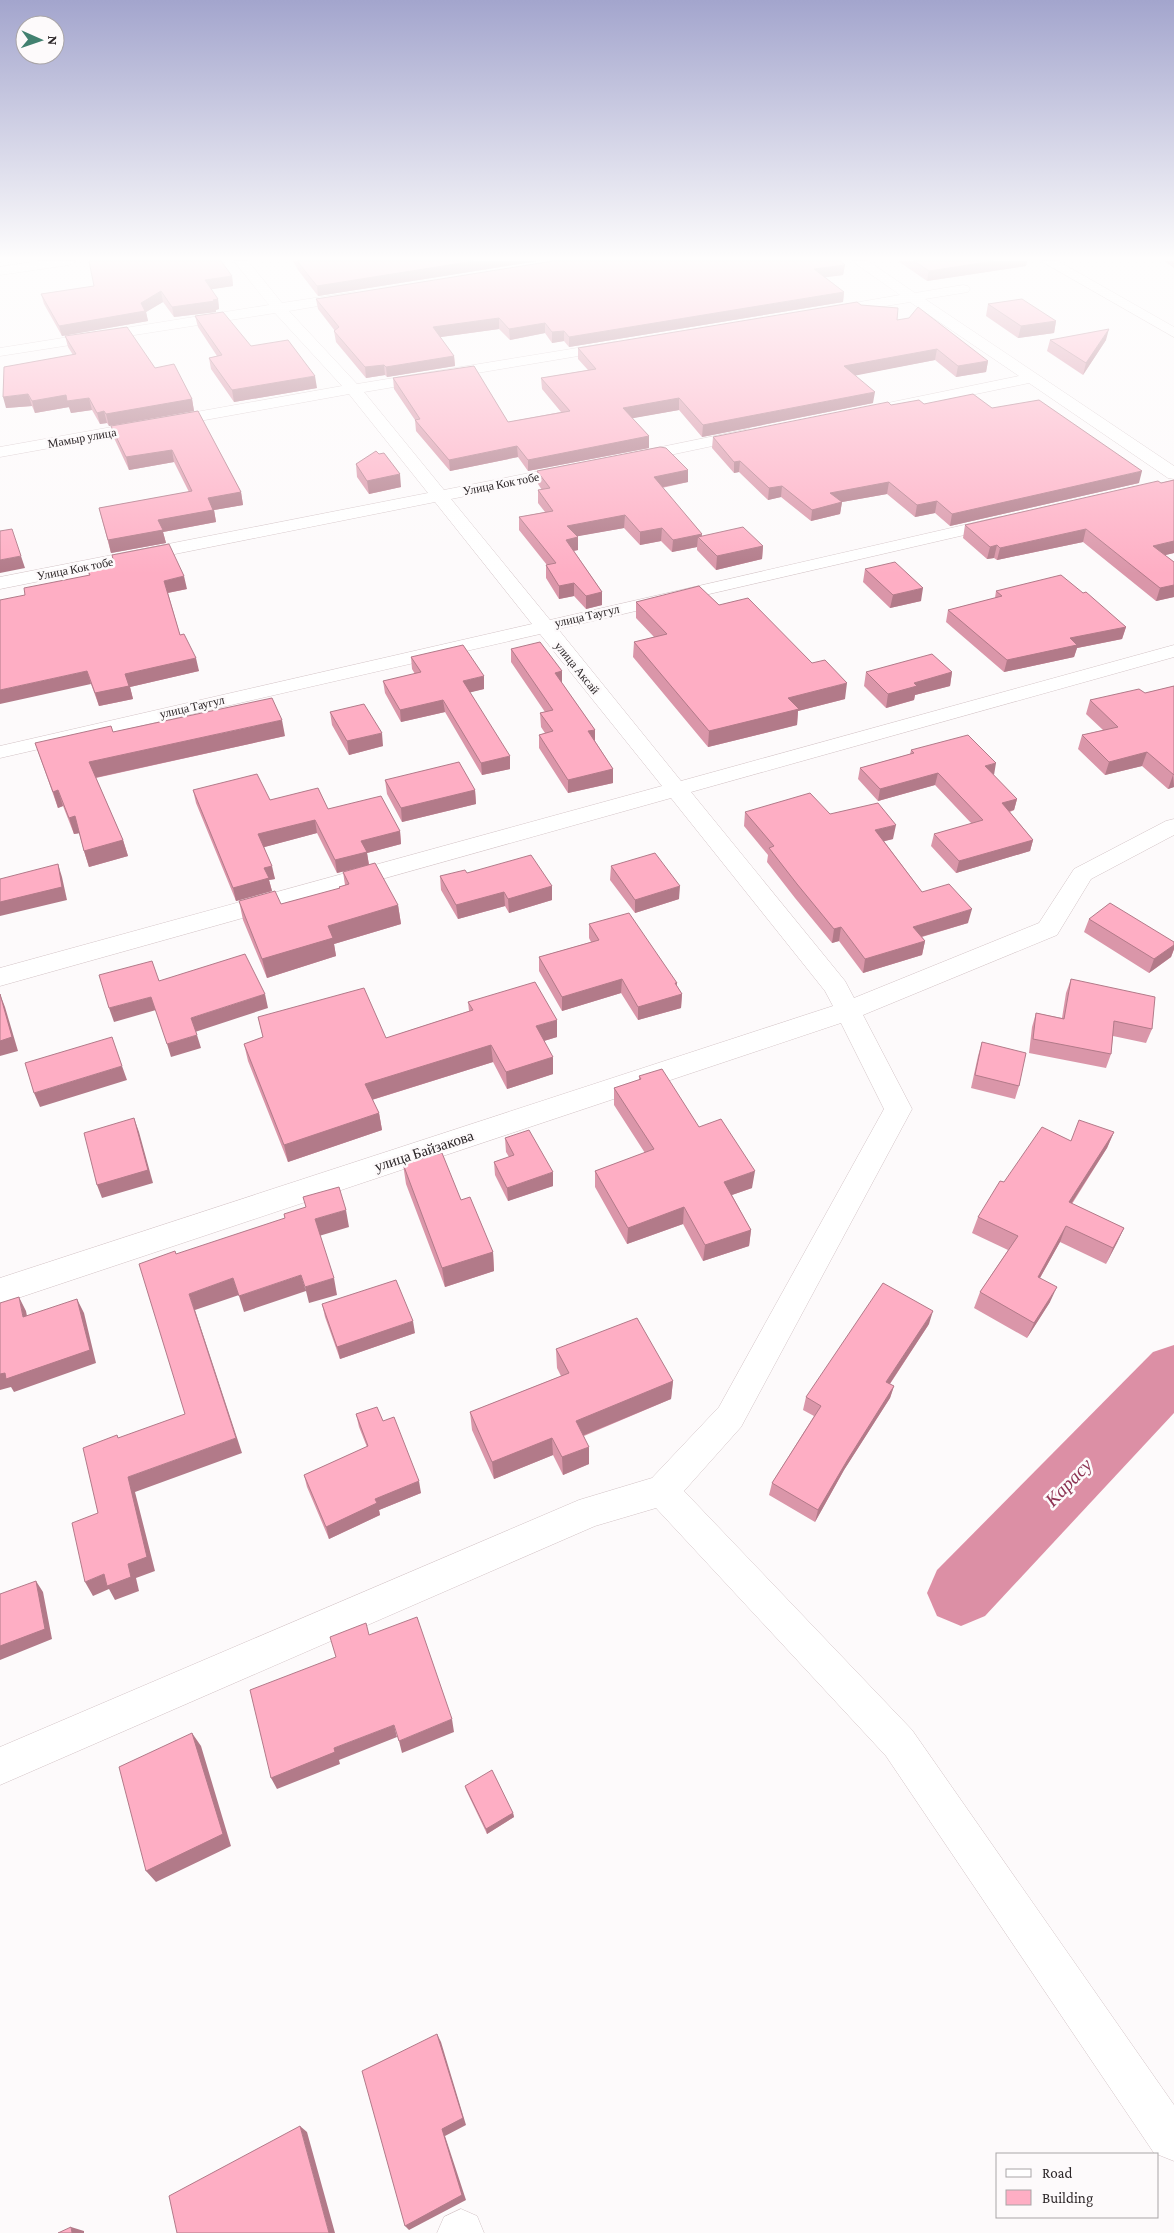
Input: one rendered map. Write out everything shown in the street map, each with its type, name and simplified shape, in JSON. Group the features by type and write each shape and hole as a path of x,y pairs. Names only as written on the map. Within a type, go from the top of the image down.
{"street":[{"name":"улица Аксай","path":"332,365 353,389 836,987 898,1109 730,1417 662,1491"},
{"name":"Мамыр улица","path":"0,452 353,389 499,365"},
{"path":"1013,365 1174,474"},
{"path":"866,411 1032,378"},
{"path":"613,462 769,430"},
{"name":"Улица Кок тобе","path":"0,583 594,465"},
{"path":"1155,487 1174,482"},
{"name":"улица Таугул","path":"0,752 1019,518"},
{"path":"0,977 1174,651"},
{"name":"улица Байзакова","path":"0,1291 848,1011 1048,929 1082,874 1174,826"},
{"path":"0,1766 591,1511 662,1491 899,1742 1173,2137"}],"building":[{"path":"14,365 153,365 155,368 175,365 192,399 106,414 104,411 97,413 89,398 67,401 66,395 32,401 28,394 3,397 4,367"},
{"path":"214,365 307,365 315,376 232,390"},
{"path":"363,365 382,365 365,367"},
{"path":"593,365 848,365 844,366 875,392 703,425 679,398 623,408 649,436 528,460 517,446 449,460 415,420 420,419 393,378 474,366 508,422 570,411 541,378 596,369"},
{"path":"973,394 992,408 1039,400 1142,471 952,514 937,501 917,505 889,482 830,493 842,502 812,510 782,486 769,488 740,461 734,462 713,437 888,402 891,405 919,400 924,404"},
{"path":"198,411 241,492 208,498 213,510 158,520 163,530 108,540 99,508 192,491 172,450 126,457 111,426"},
{"path":"660,447 666,448 688,470 654,477 702,534 673,540 662,528 640,532 625,515 567,526 578,537 566,540 602,592 586,596 574,583 559,586 546,565 556,563 519,517 553,511 538,490 550,488 537,471"},
{"path":"376,451 379,454 384,453 400,474 367,481 356,464"},
{"path":"1174,480 1174,541 1153,546 1174,562 1174,585 1160,588 1086,529 1000,548 997,545 990,547 965,525 1158,481 1161,483"},
{"path":"743,527 763,546 717,556 698,537"},
{"path":"12,529 21,556 0,560 0,531"},
{"path":"169,544 184,576 164,581 180,635 184,634 196,658 125,674 129,686 95,693 87,671 0,690 0,600 25,595 24,588 90,575 87,568 114,563 112,555"},
{"path":"895,562 923,588 893,595 865,569"},
{"path":"1061,575 1083,593 1086,592 1126,627 1070,638 1077,645 1007,660 948,610 1002,596 996,591"},
{"path":"699,586 719,605 748,598 812,663 825,660 847,683 788,698 799,709 709,731 634,642 667,634 636,602"},
{"path":"540,642 562,671 555,673 595,730 588,731 613,769 568,780 539,735 553,731 540,713 553,710 511,649"},
{"path":"463,645 484,676 463,681 510,756 481,763 443,700 400,710 383,681 421,672 411,657"},
{"path":"932,654 952,672 914,683 917,686 888,694 866,672"},
{"path":"1174,686 1174,775 1147,752 1109,762 1082,735 1118,727 1090,700 1139,689 1145,693"},
{"path":"272,698 282,720 89,762 123,840 84,851 75,816 69,818 58,790 53,792 35,743 111,726 113,732"},
{"path":"364,704 382,733 347,741 330,712"},
{"path":"968,735 996,763 985,766 1017,799 1002,803 1033,840 959,861 934,834 983,820 938,773 880,789 860,768 914,753 911,750"},
{"path":"459,762 475,790 401,808 385,780"},
{"path":"257,774 270,800 318,788 328,809 381,796 400,831 361,841 367,852 335,860 315,820 258,834 272,866 264,868 269,878 233,888 193,790"},
{"path":"810,793 830,814 878,803 896,825 875,830 922,892 949,884 972,909 913,927 925,941 865,959 841,927 834,929 797,884 769,848 774,846 745,812"},
{"path":"655,853 680,886 635,900 611,866"},
{"path":"531,855 552,886 508,899 504,892 456,905 440,876 465,870 467,873"},
{"path":"375,863 398,905 328,926 333,938 262,959 239,901 275,891 281,904 340,888 349,884 343,872"},
{"path":"58,864 62,887 0,902 0,879"},
{"path":"1110,903 1174,942 1174,945 1154,959 1089,919"},
{"path":"629,913 677,983 675,983 682,994 638,1007 622,979 562,997 539,957 599,940 589,924"},
{"path":"245,954 265,994 191,1018 197,1035 167,1044 151,997 109,1008 99,975 152,961 159,981"},
{"path":"1071,979 1155,997 1152,1029 1114,1021 1111,1054 1033,1039 1036,1013 1064,1019"},
{"path":"535,982 557,1020 536,1026 553,1057 506,1072 491,1045 365,1084 379,1113 284,1145 244,1044 263,1037 258,1017 364,988 386,1038 473,1010 468,1002"},
{"path":"0,994 12,1037 0,1041"},
{"path":"112,1037 122,1066 34,1093 25,1063"},
{"path":"982,1042 1026,1053 1019,1086 975,1075"},
{"path":"662,1069 699,1127 721,1119 755,1171 724,1182 751,1230 705,1245 684,1207 628,1228 595,1171 654,1149 614,1088 641,1079 639,1076"},
{"path":"134,1118 148,1170 97,1185 84,1133"},
{"path":"1079,1120 1114,1132 1069,1202 1124,1228 1113,1248 1066,1226 1038,1277 1057,1287 1034,1323 980,1292 1018,1236 978,1217 1000,1181 1004,1182 1042,1127 1071,1141"},
{"path":"529,1130 553,1172 507,1188 494,1162 514,1155 505,1138"},
{"path":"442,1153 461,1200 470,1197 493,1252 442,1268 403,1164"},
{"path":"339,1187 346,1210 315,1219 334,1278 305,1287 301,1275 239,1296 233,1278 189,1294 236,1438 128,1477 147,1557 128,1564 131,1577 107,1586 104,1574 85,1582 72,1523 98,1513 83,1448 117,1435 118,1438 185,1414 139,1264 175,1251 176,1254 285,1218 284,1214 306,1207 303,1197"},
{"path":"396,1280 413,1321 337,1347 322,1304"},
{"path":"883,1283 933,1311 886,1382 894,1386 818,1510 772,1483 821,1406 806,1397"},
{"path":"19,1297 23,1317 77,1299 90,1350 6,1379 5,1373 0,1374 0,1303"},
{"path":"637,1318 673,1381 576,1421 589,1447 562,1457 552,1438 492,1462 470,1412 569,1373 556,1349"},
{"path":"377,1407 383,1421 394,1417 419,1481 375,1499 377,1503 326,1527 304,1475 368,1446 356,1414"},
{"path":"36,1581 45,1629 0,1646 0,1594"},
{"path":"417,1617 452,1719 399,1741 394,1725 334,1748 335,1752 271,1778 250,1690 336,1657 330,1637 366,1623 369,1635"},
{"path":"192,1733 223,1834 146,1871 119,1767"},
{"path":"492,1770 513,1813 486,1829 465,1786"},
{"path":"437,2034 463,2118 442,2129 462,2195 405,2226 362,2071"},
{"path":"300,2126 329,2233 177,2233 169,2196"},
{"path":"71,2227 72,2233 58,2233"}],"waterway":[{"name":"Карасу","path":"961,1593 1174,1371"}]}
